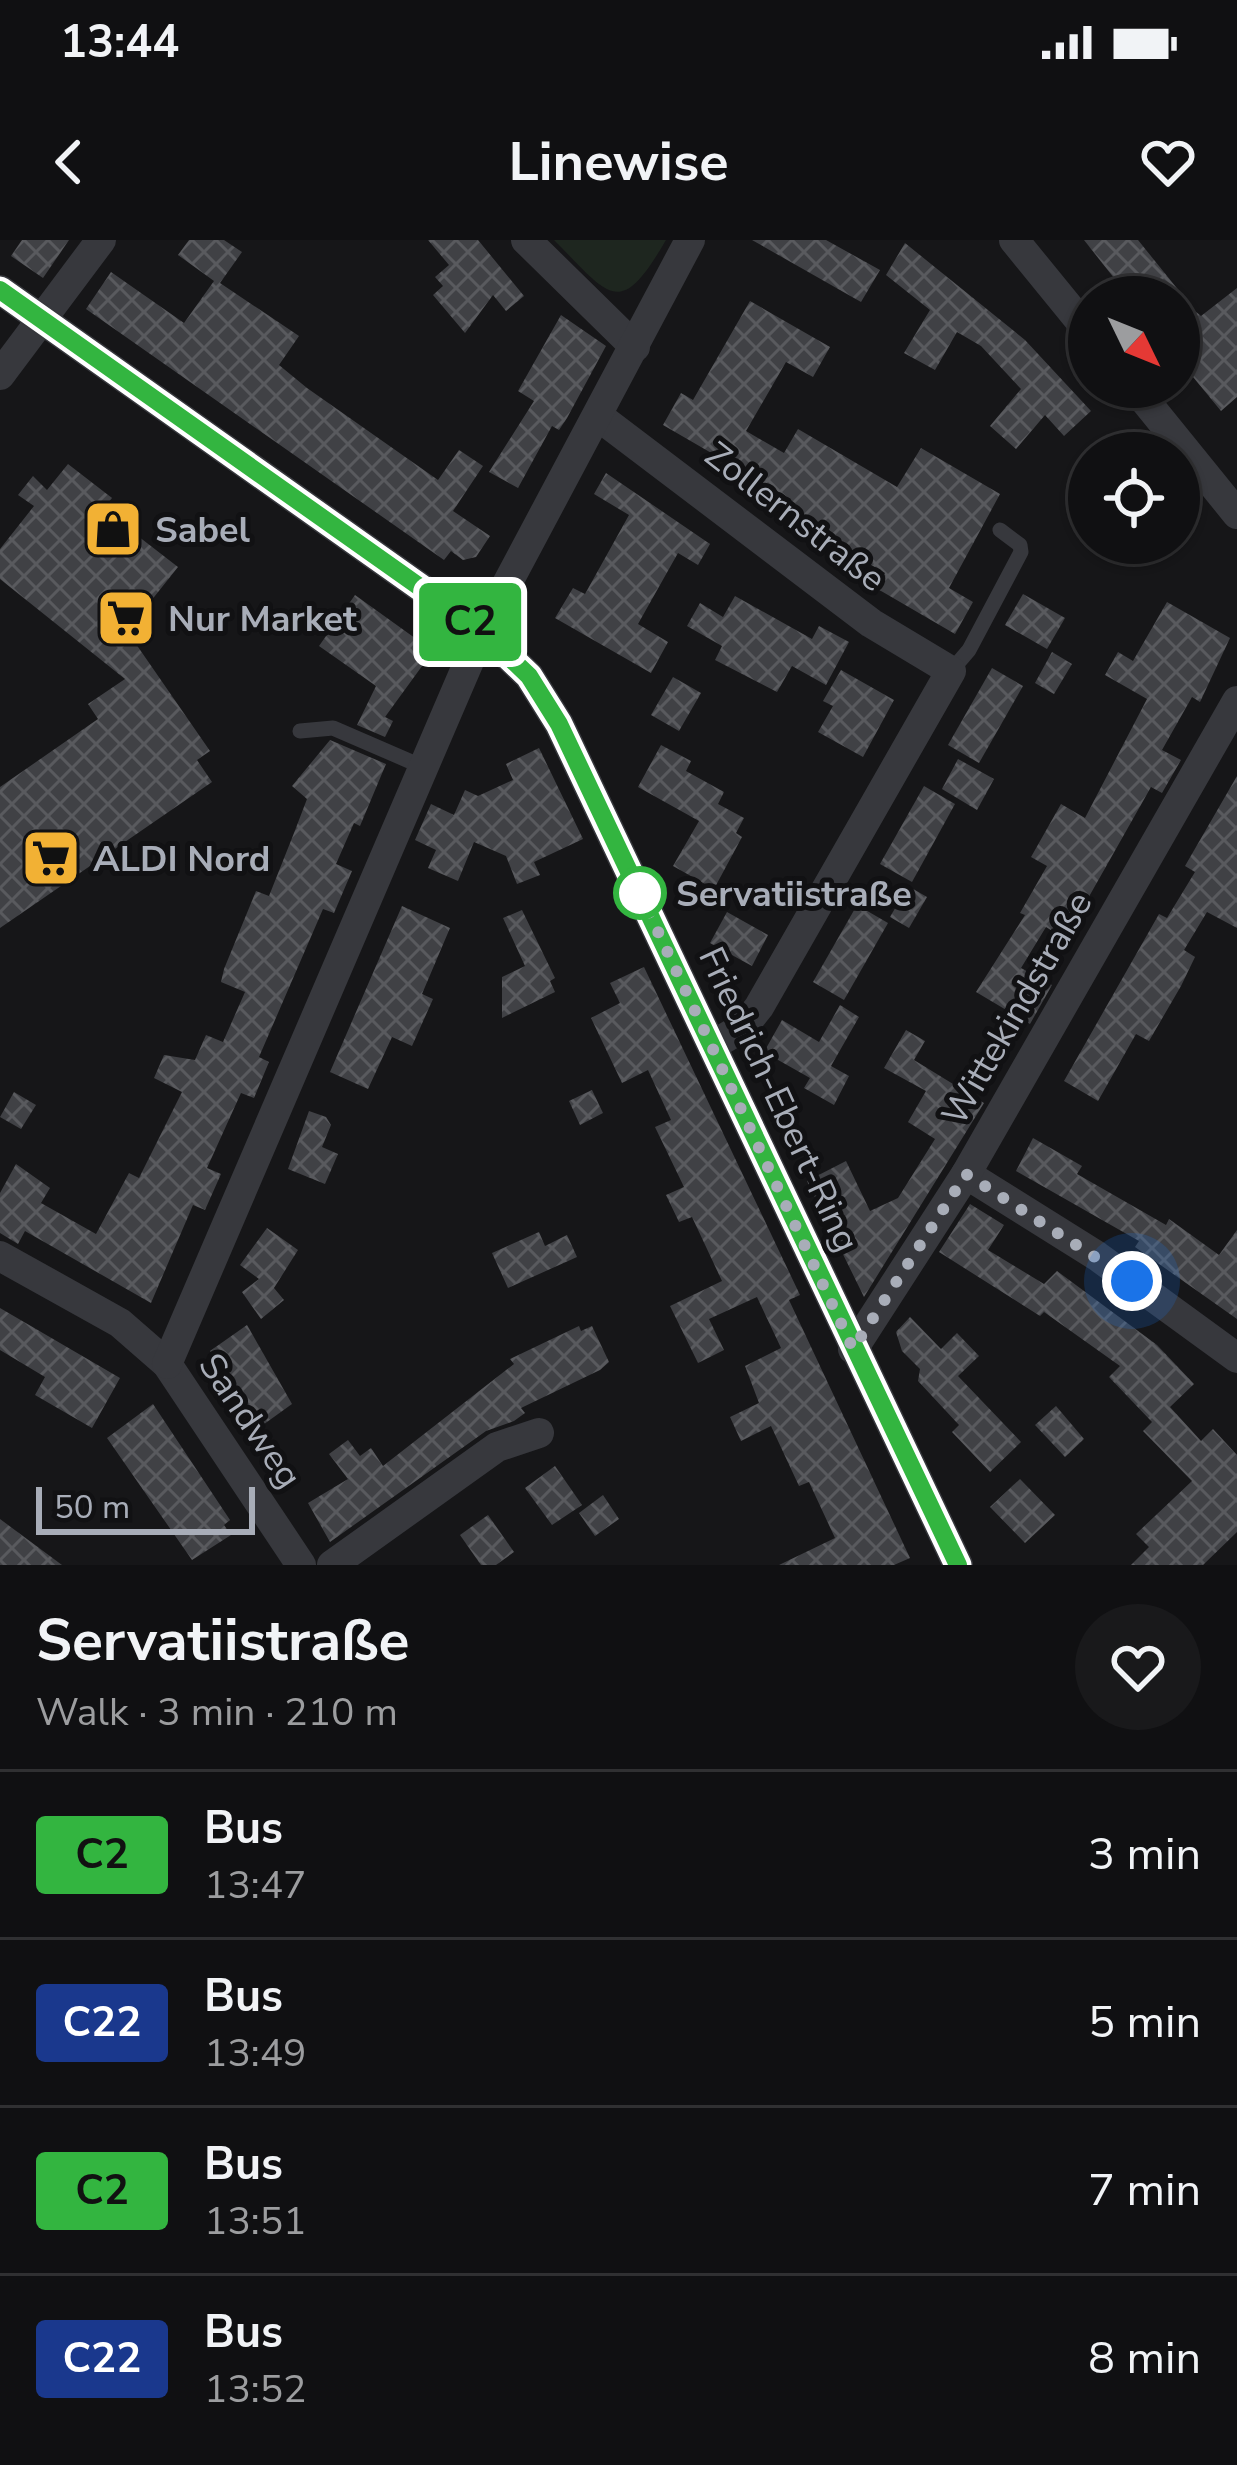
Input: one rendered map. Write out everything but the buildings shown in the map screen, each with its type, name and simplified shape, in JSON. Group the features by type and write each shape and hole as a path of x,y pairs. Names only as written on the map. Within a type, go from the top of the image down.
{"street":[{"path":"0,375 101,240"},
{"path":"526,240 635,347"},
{"path":"167,1364 482,631 690,240"},
{"path":"1015,240 1068,306"},
{"name":"Friedrich-Ebert-Ring","path":"0,290 482,631 529,676 553,712 958,1565"},
{"path":"1151,408 1237,514"},
{"name":"Zollernstraße","path":"598,416 871,623 951,671"},
{"path":"712,1046 743,1027 759,1007 951,671"},
{"name":"Wittekindstraße","path":"853,1349 966,1174 1237,701"},
{"path":"966,1174 1096,1256 1237,1358"},
{"name":"Sandweg","path":"0,1256 120,1323 167,1364 301,1565"},
{"path":"332,1565 497,1447 539,1433"}],"lane":[{"path":"951,671 968,650 1022,552 1000,530"},
{"path":"300,731 333,728 423,767"}],"shaded area":[{"path":"554,240 666,240 637,282 613,291"}],"bus line":[{"name":"C2","path":"0,290 482,631 529,676 559,724 958,1565"}],"place":[{"name":"Sabel","path":"113,529"},
{"name":"Nur Market","path":"126,618"},
{"name":"ALDI Nord","path":"51,858"},
{"name":"Servatiistraße","path":"640,893"}],"route":[{"path":"640,893 853,1349 966,1174 1132,1281"}]}
